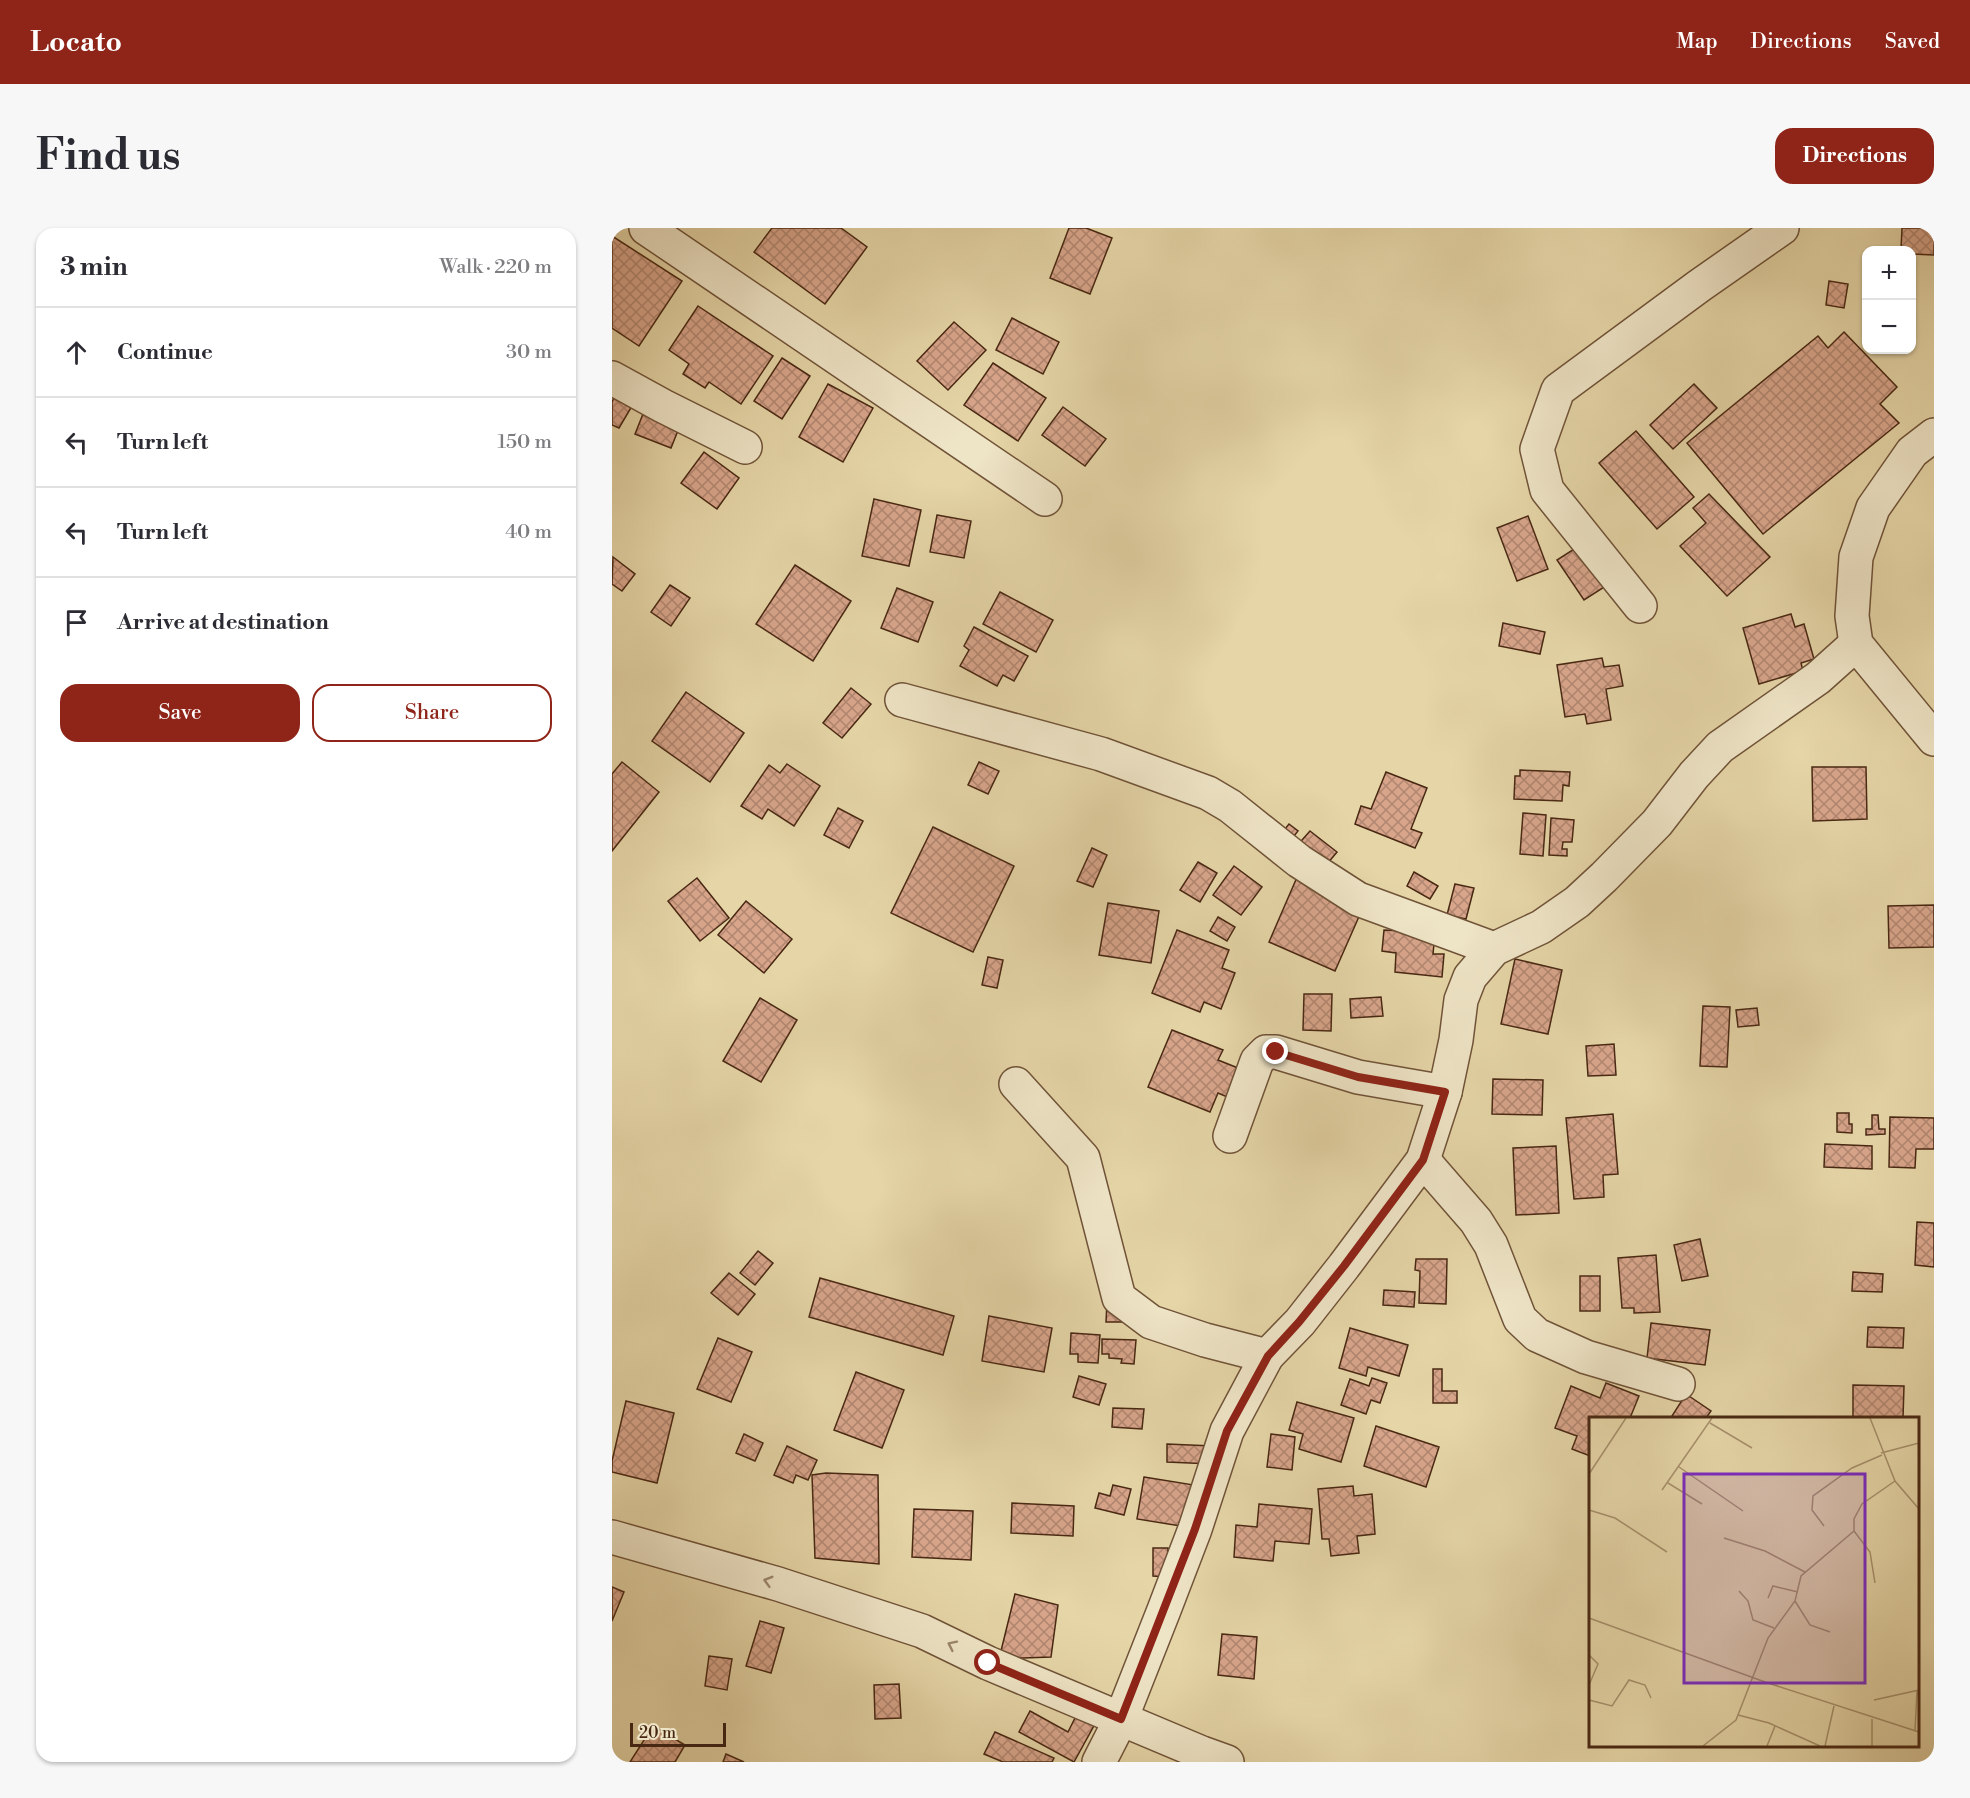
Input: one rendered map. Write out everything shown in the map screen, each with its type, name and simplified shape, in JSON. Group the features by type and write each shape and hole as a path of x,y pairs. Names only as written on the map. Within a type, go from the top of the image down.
{"street":[{"path":"646,228 1045,500"},
{"path":"1640,606 1547,490 1537,449 1558,390 1698,286 1782,228"},
{"path":"612,378 745,447"},
{"path":"1934,435 1912,452 1873,508 1856,557 1852,616 1856,644 1934,739"},
{"path":"1100,1762 1121,1719 1195,1529 1227,1431 1268,1356 1299,1322 1423,1160 1445,1092 1456,1040 1461,1000 1470,976 1494,949 1541,927 1577,902 1657,823 1694,775 1720,747 1818,678 1856,644"},
{"path":"902,700 1101,754 1208,793 1230,806 1299,861 1358,898 1494,949"},
{"path":"1230,1136 1257,1061 1266,1052 1276,1052 1358,1077 1445,1092"},
{"path":"1016,1084 1083,1158 1119,1298 1150,1322 1205,1340 1268,1356"},
{"path":"1423,1160 1476,1221 1491,1245 1520,1318 1537,1335 1586,1357 1678,1384"},
{"path":"612,1537 778,1584 922,1630 988,1663 1227,1762"}],"building":[{"path":"772,228 841,228 867,247 825,304 754,252"},
{"path":"1069,228 1086,228 1112,238 1090,294 1050,278"},
{"path":"1902,228 1934,228 1934,255 1916,254 1916,246 1901,246"},
{"path":"612,236 682,281 639,346 612,328"},
{"path":"1829,281 1848,284 1844,308 1826,305"},
{"path":"698,306 773,356 741,404 709,382 705,388 683,374 689,364 669,350"},
{"path":"1012,318 1059,342 1043,374 996,350"},
{"path":"954,322 986,350 948,390 917,361"},
{"path":"1844,332 1862,351 1862,354 1865,354 1897,387 1880,404 1899,423 1763,534 1687,443 1818,336 1828,348"},
{"path":"782,358 810,376 782,419 754,401"},
{"path":"993,363 1046,398 1018,441 964,405"},
{"path":"828,384 873,408 843,462 799,437"},
{"path":"1694,384 1717,408 1673,449 1650,425"},
{"path":"615,396 632,406 619,428 612,425 612,402"},
{"path":"1063,407 1106,439 1085,466 1042,435"},
{"path":"643,414 679,428 671,448 635,434"},
{"path":"1636,431 1694,497 1657,529 1599,463"},
{"path":"704,452 739,478 717,509 681,483"},
{"path":"1709,494 1770,557 1727,596 1680,546 1706,523 1693,508"},
{"path":"874,499 921,510 909,566 862,556"},
{"path":"937,515 971,521 964,558 930,552"},
{"path":"1528,516 1548,569 1517,581 1497,528"},
{"path":"1585,542 1612,582 1584,600 1557,560"},
{"path":"613,557 635,574 622,591 612,584"},
{"path":"795,565 851,601 813,661 756,624"},
{"path":"670,585 690,598 671,626 651,612"},
{"path":"897,588 933,602 918,642 881,628"},
{"path":"1000,592 1053,620 1036,652 983,624"},
{"path":"1791,614 1795,627 1804,624 1814,659 1801,663 1803,671 1759,684 1743,628"},
{"path":"1503,623 1545,632 1540,654 1499,646"},
{"path":"974,627 1028,656 1014,681 1003,675 997,686 960,666 969,650 964,646"},
{"path":"1602,658 1604,667 1619,665 1623,686 1606,689 1611,720 1587,724 1585,714 1565,717 1557,665"},
{"path":"851,688 871,704 842,738 823,723"},
{"path":"686,692 744,733 710,782 652,741"},
{"path":"622,762 659,792 612,851 612,774"},
{"path":"979,762 999,771 988,794 968,785"},
{"path":"787,764 820,786 794,826 768,809 762,819 741,806 769,765 780,773"},
{"path":"1812,767 1866,767 1867,819 1813,821"},
{"path":"1520,770 1570,772 1569,786 1563,785 1562,801 1514,799 1515,776 1520,776"},
{"path":"1386,772 1427,788 1411,829 1422,833 1415,848 1355,824 1361,806 1371,809"},
{"path":"838,808 863,821 849,848 824,835"},
{"path":"1523,813 1546,815 1543,856 1520,854"},
{"path":"1551,818 1574,820 1572,842 1563,842 1562,849 1567,849 1567,856 1549,855"},
{"path":"1289,824 1298,831 1286,846 1277,839"},
{"path":"933,827 1014,866 973,952 891,913"},
{"path":"1310,831 1337,852 1322,870 1295,848"},
{"path":"1092,848 1107,855 1093,887 1077,881"},
{"path":"1198,862 1217,873 1200,902 1180,890"},
{"path":"1234,866 1262,887 1241,915 1213,895"},
{"path":"1414,872 1438,886 1430,899 1407,886"},
{"path":"1298,875 1365,903 1335,971 1269,942"},
{"path":"697,878 729,918 700,941 668,901"},
{"path":"1455,884 1474,888 1466,919 1447,915"},
{"path":"746,901 792,939 764,973 718,935"},
{"path":"1108,903 1159,911 1151,963 1099,955"},
{"path":"1934,905 1934,947 1889,948 1888,906"},
{"path":"1218,917 1235,927 1227,941 1210,931"},
{"path":"1177,930 1229,950 1222,968 1235,973 1221,1009 1204,1002 1200,1012 1152,993"},
{"path":"1384,930 1435,933 1433,954 1444,954 1442,977 1395,972 1396,953 1382,951"},
{"path":"988,957 1003,960 997,988 982,985"},
{"path":"1515,959 1562,970 1548,1034 1501,1024"},
{"path":"1304,994 1332,994 1331,1031 1303,1030"},
{"path":"1381,997 1383,1016 1351,1018 1350,999"},
{"path":"760,998 797,1020 761,1082 723,1061"},
{"path":"1703,1006 1730,1007 1727,1067 1700,1066"},
{"path":"1757,1008 1759,1025 1738,1027 1736,1010"},
{"path":"1172,1030 1223,1050 1218,1060 1243,1070 1232,1099 1218,1093 1210,1112 1148,1087"},
{"path":"1614,1044 1616,1075 1588,1076 1586,1046"},
{"path":"1493,1079 1543,1080 1542,1115 1492,1114"},
{"path":"1837,1113 1849,1113 1852,1133 1837,1132"},
{"path":"1613,1114 1618,1174 1603,1175 1604,1197 1574,1199 1566,1118"},
{"path":"1872,1115 1878,1115 1879,1129 1885,1129 1885,1134 1866,1135 1866,1129 1872,1129"},
{"path":"1890,1117 1934,1118 1934,1149 1916,1149 1915,1168 1889,1167"},
{"path":"1825,1144 1872,1146 1872,1169 1824,1167"},
{"path":"1556,1146 1559,1213 1516,1215 1513,1148"},
{"path":"1917,1222 1934,1223 1934,1267 1915,1265"},
{"path":"1700,1239 1708,1276 1682,1281 1674,1245"},
{"path":"758,1251 773,1263 755,1285 740,1273"},
{"path":"1656,1255 1660,1312 1634,1313 1634,1308 1622,1308 1618,1258"},
{"path":"1416,1259 1447,1259 1446,1304 1419,1303 1420,1271 1415,1270"},
{"path":"1853,1272 1883,1274 1882,1292 1852,1291"},
{"path":"729,1273 755,1294 738,1315 711,1293"},
{"path":"1580,1276 1600,1276 1600,1311 1580,1311"},
{"path":"820,1278 954,1316 943,1355 809,1317"},
{"path":"1384,1290 1415,1292 1414,1307 1383,1305"},
{"path":"1107,1302 1124,1303 1123,1322 1106,1322"},
{"path":"989,1316 1052,1328 1044,1372 982,1361"},
{"path":"1651,1323 1710,1330 1705,1365 1647,1358"},
{"path":"1868,1327 1904,1328 1903,1348 1867,1347"},
{"path":"1350,1328 1408,1345 1399,1376 1368,1367 1366,1376 1339,1368"},
{"path":"1071,1333 1100,1335 1098,1363 1078,1362 1078,1354 1070,1354"},
{"path":"718,1338 752,1352 731,1402 697,1389"},
{"path":"1102,1339 1136,1340 1134,1364 1121,1363 1122,1359 1109,1358 1109,1354 1102,1354"},
{"path":"1433,1369 1442,1369 1442,1391 1457,1391 1457,1403 1433,1403"},
{"path":"856,1372 904,1390 882,1448 834,1430"},
{"path":"1079,1376 1106,1384 1099,1405 1073,1397"},
{"path":"1372,1378 1387,1383 1380,1403 1371,1400 1366,1414 1341,1405 1350,1379 1369,1386"},
{"path":"1606,1383 1639,1396 1630,1417 1589,1417 1589,1456 1572,1449 1577,1436 1555,1428 1571,1386 1600,1398"},
{"path":"1853,1385 1904,1386 1903,1417 1853,1417"},
{"path":"1686,1394 1711,1411 1707,1417 1672,1416"},
{"path":"626,1401 674,1413 657,1483 612,1472 612,1461"},
{"path":"1297,1402 1354,1418 1341,1462 1299,1449 1303,1434 1289,1430"},
{"path":"1113,1408 1144,1409 1142,1429 1112,1427"},
{"path":"1376,1426 1439,1447 1426,1487 1364,1466"},
{"path":"744,1434 763,1443 755,1461 736,1453"},
{"path":"1271,1434 1295,1437 1292,1470 1267,1467"},
{"path":"1167,1444 1212,1446 1212,1464 1167,1462"},
{"path":"787,1446 817,1460 808,1480 796,1475 793,1483 774,1475"},
{"path":"826,1473 878,1475 879,1564 815,1558 812,1475"},
{"path":"1144,1477 1194,1485 1187,1527 1137,1519"},
{"path":"1113,1485 1131,1489 1124,1515 1095,1508 1099,1493 1110,1496"},
{"path":"1353,1486 1354,1496 1372,1494 1375,1534 1357,1536 1359,1553 1331,1556 1329,1539 1322,1539 1318,1489"},
{"path":"1012,1503 1074,1506 1073,1536 1011,1533"},
{"path":"1259,1504 1312,1509 1309,1544 1275,1541 1273,1561 1234,1557 1236,1525 1257,1527"},
{"path":"914,1509 973,1511 971,1560 912,1557"},
{"path":"1153,1548 1168,1548 1167,1577 1153,1576"},
{"path":"612,1587 624,1592 612,1621"},
{"path":"1015,1594 1058,1605 1051,1657 999,1659"},
{"path":"760,1621 784,1628 771,1673 746,1666"},
{"path":"1222,1634 1257,1637 1254,1679 1218,1675"},
{"path":"709,1656 732,1659 727,1690 705,1686"},
{"path":"899,1684 901,1718 875,1719 874,1685"},
{"path":"1030,1711 1068,1732 1078,1712 1096,1722 1074,1762 1019,1732"},
{"path":"653,1726 685,1745 675,1762 630,1762"},
{"path":"995,1732 1054,1758 1052,1762 1003,1762 984,1754"},
{"path":"726,1754 744,1762 723,1762"}],"route":[{"path":"988,1663 1121,1719 1195,1529 1227,1431 1268,1356 1344,1266 1423,1160 1445,1092 1358,1077 1276,1052"}]}
